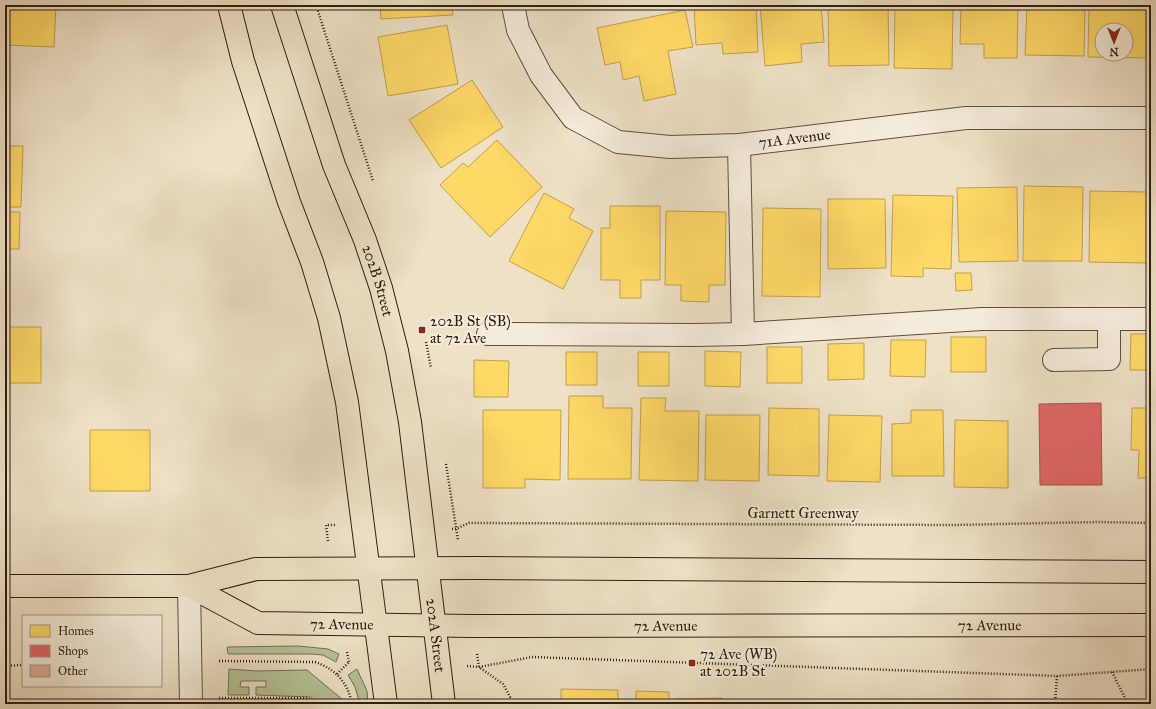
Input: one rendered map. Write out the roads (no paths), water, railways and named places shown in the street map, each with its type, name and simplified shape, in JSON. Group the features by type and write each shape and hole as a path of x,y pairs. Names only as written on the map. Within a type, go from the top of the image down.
{"main road":[{"path":"229,5 243,61 290,202 312,262 329,318 347,402 386,704"},
{"name":"202B Street","path":"282,5 334,165 364,240 381,288 395,344 410,422 427,568"},
{"name":"72 Avenue","path":"5,586 190,586 256,569 427,568 1151,572"},
{"name":"202A Street","path":"427,568 444,704"},
{"name":"72 Avenue","path":"190,586 258,623 434,625 1151,625"}],"street":[{"name":"71A Avenue","path":"512,5 518,30 541,75 573,118 618,142 670,147 740,145 966,118 1151,118"},
{"path":"740,145 743,334"},
{"path":"488,334 695,336 982,319 1151,319"},
{"path":"1054,360 1109,359 1109,319"},
{"path":"190,586 191,701"}],"place":[{"name":"202B St (SB) at 72 Ave","path":"422,330"},
{"name":"72 Ave (WB) at 202B St","path":"692,663"}]}
